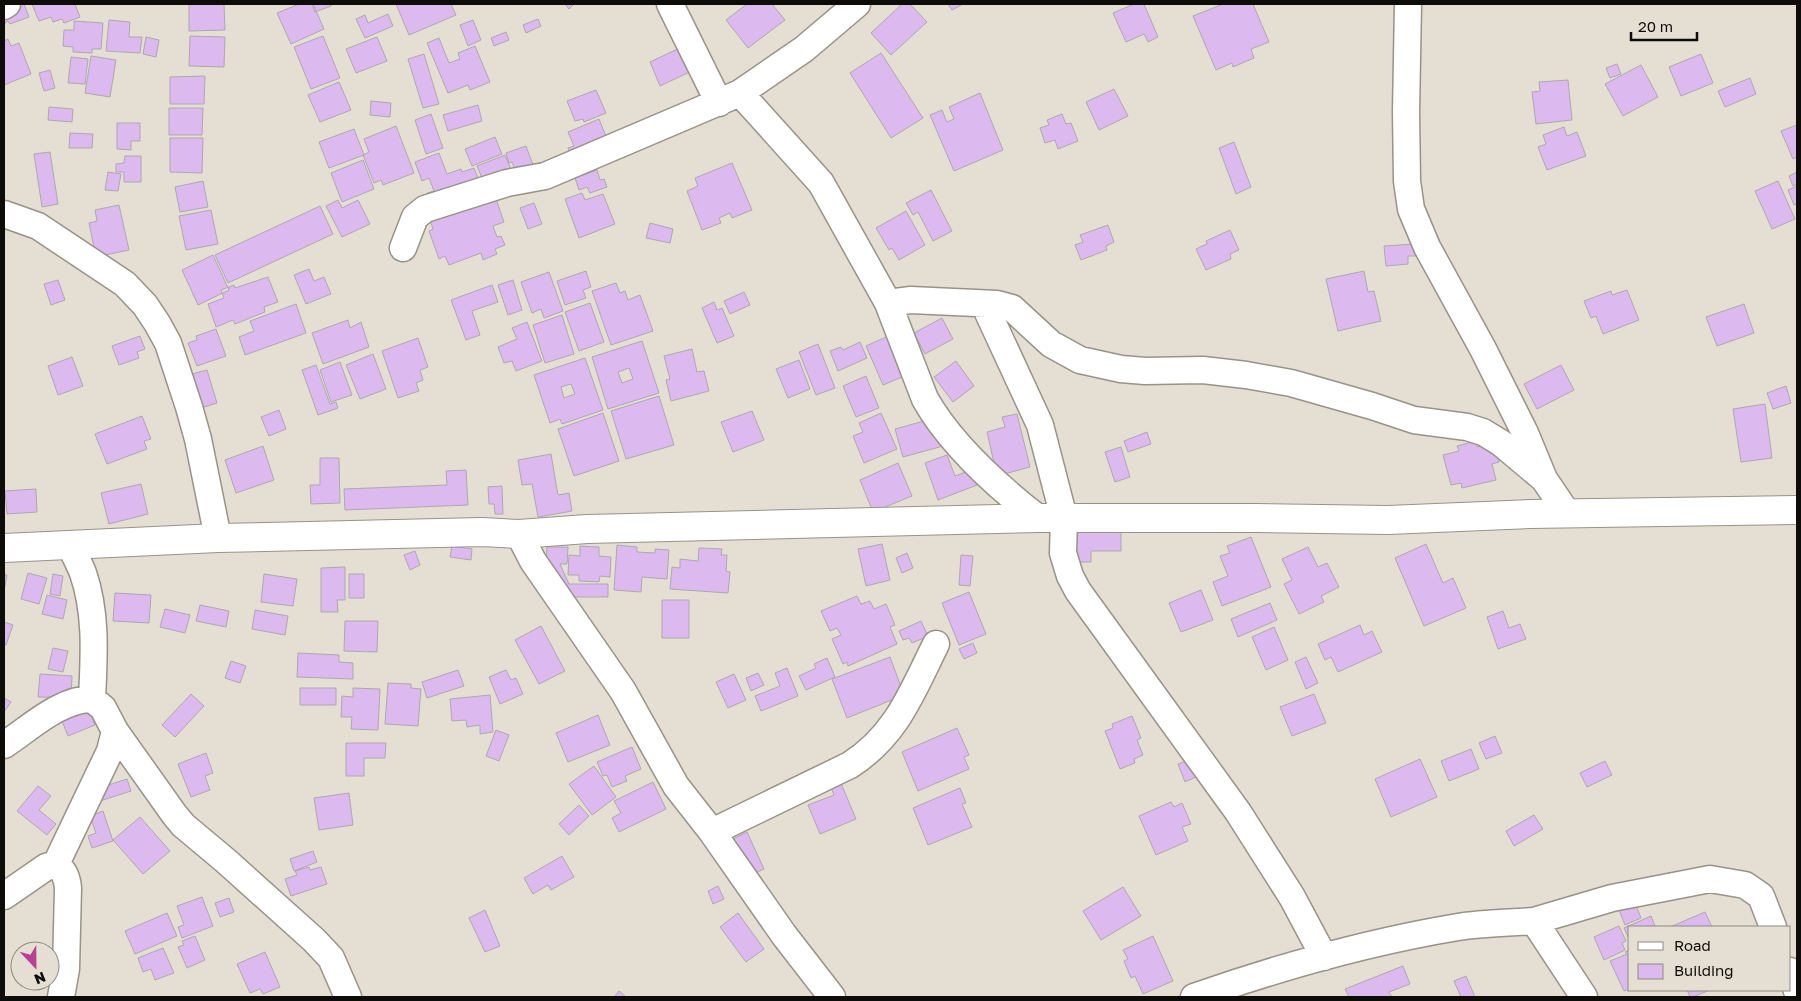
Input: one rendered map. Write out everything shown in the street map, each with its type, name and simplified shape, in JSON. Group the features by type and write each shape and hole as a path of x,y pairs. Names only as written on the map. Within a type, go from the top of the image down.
{"street":[{"path":"670,4 729,98 821,183 888,303 930,408 958,443 1002,490 1051,518"},
{"path":"403,248 415,217 424,209 507,183 545,176 729,98 804,49 857,4"},
{"path":"1408,4 1406,122 1407,181 1411,209 1427,247 1483,349 1525,433 1544,479 1567,513"},
{"path":"4,214 38,226 125,284 145,305 157,323 168,343 189,407 198,439 218,538"},
{"path":"888,303 911,300 997,304 1012,308 1051,344 1080,360 1122,369 1145,371 1204,370 1246,375 1291,383 1414,420 1467,427 1483,432 1501,443 1544,479"},
{"path":"984,304 1040,425 1051,518 1070,576 1078,591 1238,812 1292,897 1324,957"},
{"path":"4,547 218,538 482,532 519,534 587,529 1051,518 1388,520 1567,513 1797,510"},
{"path":"519,534 533,560 623,691 676,786 712,832 827,996"},
{"path":"70,545 83,572 90,599 95,644 92,699"},
{"path":"712,832 865,756 877,745 899,718 936,644"},
{"path":"4,745 60,707 76,700 92,699 102,708 115,731 183,825 314,940 331,958 348,997"},
{"path":"4,896 46,867 56,864 110,751 115,731"},
{"path":"56,864 63,870 68,888 66,969 60,997"},
{"path":"1194,997 1263,973 1324,957 1460,926 1534,921 1612,898 1710,879 1745,886 1761,896 1773,926"},
{"path":"1534,921 1584,997"},
{"path":"1791,974 1797,991"}],"building":[{"path":"19,4 24,4 29,17 10,24 8,21 4,24 4,14"},
{"path":"32,4 75,4 80,17 64,23 62,19 53,22 51,17 39,21"},
{"path":"189,4 224,4 225,30 189,31"},
{"path":"299,4 313,4 324,29 291,44 277,13"},
{"path":"312,4 331,4 331,6 315,12"},
{"path":"396,4 451,4 456,15 409,35"},
{"path":"565,4 574,4 569,9"},
{"path":"747,4 772,4 785,20 748,48 726,20"},
{"path":"902,4 910,4 927,22 891,55 871,33"},
{"path":"948,4 963,4 952,10"},
{"path":"1134,4 1144,4 1158,37 1148,42 1144,34 1126,42 1113,13"},
{"path":"1223,4 1253,4 1269,42 1251,49 1254,58 1233,67 1232,63 1216,70 1193,16"},
{"path":"388,14 393,26 365,38 356,19 365,15 368,23"},
{"path":"538,19 541,26 526,33 523,25"},
{"path":"109,20 130,22 129,37 142,37 140,53 106,51"},
{"path":"473,20 481,40 468,46 460,25"},
{"path":"74,21 103,23 101,49 92,49 92,53 73,52 73,47 63,46 64,30 74,30"},
{"path":"506,32 509,40 494,46 491,38"},
{"path":"190,36 225,37 224,67 189,66"},
{"path":"323,36 340,78 311,89 294,47"},
{"path":"146,37 159,40 156,57 143,54"},
{"path":"377,37 387,61 356,73 346,49"},
{"path":"439,38 449,63 460,59 458,53 475,46 490,82 470,90 468,85 448,93 427,43"},
{"path":"8,39 11,46 19,43 31,74 4,85 4,41"},
{"path":"686,45 696,69 660,86 650,62"},
{"path":"881,53 923,118 891,138 850,73"},
{"path":"424,54 439,104 423,108 408,59"},
{"path":"1701,54 1713,83 1681,96 1669,67"},
{"path":"91,56 116,60 110,97 85,93"},
{"path":"71,57 88,59 85,84 68,83"},
{"path":"1617,64 1621,74 1610,78 1606,68"},
{"path":"1641,65 1658,97 1623,116 1605,84"},
{"path":"50,70 55,88 44,91 39,73"},
{"path":"205,76 204,104 170,104 170,77"},
{"path":"1750,78 1756,94 1725,107 1718,91"},
{"path":"1568,80 1572,120 1536,124 1532,92 1540,91 1539,82"},
{"path":"339,82 351,110 320,122 308,95"},
{"path":"1114,89 1128,116 1099,130 1086,102"},
{"path":"596,90 606,113 584,122 583,119 575,121 567,101"},
{"path":"980,93 1003,150 954,171 930,115 942,110 947,122 954,119 949,107"},
{"path":"371,101 391,103 390,117 370,115"},
{"path":"478,105 482,121 448,131 443,115"},
{"path":"49,107 73,109 72,122 48,120"},
{"path":"169,108 203,108 202,135 169,135"},
{"path":"431,114 443,148 426,154 415,120"},
{"path":"1062,114 1066,124 1071,123 1078,141 1058,149 1055,140 1045,143 1040,128 1049,125 1047,120"},
{"path":"599,119 610,146 573,161 568,148 574,146 568,132"},
{"path":"117,123 140,123 140,141 131,141 131,150 117,149"},
{"path":"1797,125 1797,157 1793,159 1781,131"},
{"path":"396,126 414,173 383,185 381,180 374,183 363,155 369,152 364,139"},
{"path":"1564,127 1567,136 1577,132 1586,156 1547,170 1538,147 1546,144 1543,135"},
{"path":"354,129 364,155 329,168 319,142"},
{"path":"70,133 93,134 92,148 69,148"},
{"path":"495,137 502,154 472,166 465,149"},
{"path":"170,138 203,138 202,173 170,172"},
{"path":"1234,142 1251,187 1236,194 1219,148"},
{"path":"526,146 536,173 519,180 512,162 509,163 506,153"},
{"path":"50,152 58,204 42,207 34,154"},
{"path":"439,153 447,174 461,169 462,172 474,168 481,186 432,205 427,193 434,191 429,178 422,181 415,162"},
{"path":"505,155 514,177 486,188 477,166"},
{"path":"125,156 141,156 141,182 124,182 124,172 116,172 116,164 124,163"},
{"path":"363,160 374,189 342,202 331,173"},
{"path":"732,163 752,210 732,218 730,213 719,218 721,223 702,230 687,191 698,186 695,178"},
{"path":"597,170 600,180 604,179 607,187 590,193 587,187 579,190 575,178"},
{"path":"108,172 121,174 118,191 105,190"},
{"path":"1797,172 1797,184 1793,186 1789,176"},
{"path":"203,181 208,207 180,212 175,187"},
{"path":"1778,181 1795,219 1772,229 1755,191"},
{"path":"1797,186 1797,204 1794,205 1788,190"},
{"path":"931,190 952,231 933,241 918,212 913,215 906,203"},
{"path":"582,193 585,200 603,194 615,224 579,238 565,199"},
{"path":"496,199 504,222 493,226 497,237 501,236 505,245 495,249 497,254 483,260 481,253 449,265 445,256 439,259 429,231 433,229 428,214"},
{"path":"338,200 342,208 358,200 370,224 342,237 326,206"},
{"path":"534,203 542,224 528,229 520,208"},
{"path":"119,205 129,250 96,257 89,223 97,221 95,210"},
{"path":"320,206 333,234 228,283 215,255"},
{"path":"211,210 218,244 186,250 179,216"},
{"path":"906,211 925,245 899,260 892,248 889,250 876,228"},
{"path":"650,223 673,229 670,243 646,238"},
{"path":"1108,225 1114,242 1106,246 1107,250 1081,260 1075,245 1083,242 1080,235"},
{"path":"1230,230 1239,250 1230,254 1231,259 1206,270 1196,249 1207,244 1206,241"},
{"path":"1415,244 1416,256 1408,256 1408,264 1386,266 1384,246"},
{"path":"213,255 229,290 198,305 182,270"},
{"path":"309,269 314,281 324,277 331,294 306,304 294,275"},
{"path":"586,271 591,287 583,290 586,298 565,305 557,281"},
{"path":"1364,271 1368,292 1374,291 1381,321 1338,331 1326,279"},
{"path":"549,272 563,311 544,318 541,309 532,313 521,282"},
{"path":"268,277 278,302 264,307 265,312 235,324 233,320 216,327 208,304 224,298 221,290 234,285 235,288"},
{"path":"58,280 65,300 51,305 44,284"},
{"path":"513,280 522,310 508,315 498,285"},
{"path":"616,283 620,293 625,291 628,300 640,295 653,331 611,345 592,291"},
{"path":"492,285 498,302 472,311 480,335 466,340 451,300"},
{"path":"1627,290 1639,320 1603,334 1596,316 1591,318 1584,301 1611,291 1612,295"},
{"path":"744,292 750,305 730,314 724,301"},
{"path":"714,302 717,310 722,308 734,336 717,343 702,308"},
{"path":"590,303 604,342 579,351 565,312"},
{"path":"296,304 306,333 245,355 239,337 254,331 250,321"},
{"path":"1744,304 1754,333 1717,346 1706,317"},
{"path":"562,315 574,354 545,363 533,325"},
{"path":"942,318 953,339 925,354 914,333"},
{"path":"348,320 350,328 361,322 369,347 323,364 312,333"},
{"path":"527,322 542,361 516,371 512,361 504,363 498,347 517,339 512,328"},
{"path":"216,329 226,356 197,366 188,343 197,340 196,336"},
{"path":"895,333 912,373 883,385 866,346"},
{"path":"140,336 145,349 137,352 139,358 119,365 112,346"},
{"path":"418,338 428,367 420,370 423,380 416,383 419,391 398,398 382,351"},
{"path":"642,341 659,393 608,409 592,357","holes":["629,368 633,379 622,383 618,372"]},
{"path":"860,342 867,358 838,371 830,351 841,347 843,350"},
{"path":"818,344 835,388 816,395 799,352"},
{"path":"692,349 697,372 704,371 709,391 671,401 666,380 670,379 664,356"},
{"path":"373,354 386,389 360,399 346,365"},
{"path":"72,357 83,386 58,395 48,366"},
{"path":"585,358 603,410 562,424 560,419 550,423 534,375","holes":["571,384 575,394 564,398 561,387"]},
{"path":"799,360 810,389 788,398 776,369"},
{"path":"956,361 974,386 953,402 934,377"},
{"path":"340,362 352,395 331,402 320,370"},
{"path":"316,365 330,404 336,402 338,408 318,415 302,370"},
{"path":"1561,365 1574,390 1537,409 1524,384"},
{"path":"207,370 217,403 198,409 188,375"},
{"path":"866,376 879,408 856,417 843,386"},
{"path":"1786,386 1791,403 1773,409 1767,393"},
{"path":"659,396 674,445 626,459 611,411"},
{"path":"1765,404 1772,458 1741,462 1733,409"},
{"path":"279,410 286,429 269,436 261,417"},
{"path":"752,411 764,440 733,452 721,422"},
{"path":"603,413 619,461 574,476 558,429"},
{"path":"881,413 897,449 864,463 853,436 863,432 859,423"},
{"path":"1017,414 1030,467 997,476 987,432 1005,427 1002,417"},
{"path":"142,416 151,439 144,441 147,449 107,464 95,434"},
{"path":"935,418 943,446 903,457 895,429"},
{"path":"1147,432 1151,444 1128,452 1124,441"},
{"path":"1476,441 1477,447 1494,443 1499,462 1492,464 1496,480 1462,488 1461,483 1451,485 1443,455 1459,451 1457,446"},
{"path":"263,446 274,480 236,493 225,460"},
{"path":"1121,447 1130,477 1115,482 1105,452"},
{"path":"551,454 558,495 569,493 572,511 538,517 532,484 522,485 518,460"},
{"path":"947,455 955,476 971,470 977,485 938,500 925,463"},
{"path":"320,458 339,458 340,503 311,504 310,485 320,485"},
{"path":"898,463 912,496 873,512 860,480"},
{"path":"466,470 468,505 345,510 344,489 447,485 446,471"},
{"path":"141,484 148,514 109,524 101,493"},
{"path":"502,486 503,514 495,514 494,504 489,504 488,487"},
{"path":"36,489 37,512 7,514 5,491"},
{"path":"1072,529 1121,529 1121,551 1091,551 1091,562 1072,562"},
{"path":"1251,537 1271,587 1222,606 1213,582 1228,576 1220,556 1230,553 1227,546"},
{"path":"882,544 890,580 866,586 858,549"},
{"path":"1426,544 1443,583 1453,578 1466,608 1424,626 1395,558"},
{"path":"617,545 637,547 637,552 655,553 655,549 669,550 667,579 642,577 641,592 614,590"},
{"path":"452,546 472,549 471,560 450,557"},
{"path":"580,546 599,547 599,556 611,557 610,577 600,576 599,582 579,581 579,575 568,575 569,555 580,556"},
{"path":"547,547 568,547 567,564 560,564 569,584 608,584 608,597 562,597 546,559"},
{"path":"1308,547 1318,567 1327,563 1339,587 1321,596 1324,602 1299,614 1284,584 1292,580 1282,559"},
{"path":"699,548 722,549 721,555 727,555 726,571 730,572 728,593 670,589 672,567 680,568 680,559 698,561"},
{"path":"415,551 420,565 410,570 404,555"},
{"path":"907,553 913,568 902,573 896,558"},
{"path":"961,555 973,556 970,586 959,585"},
{"path":"345,567 345,600 337,600 338,612 321,612 321,568"},
{"path":"28,573 47,578 39,604 21,599"},
{"path":"53,574 63,576 60,596 50,594"},
{"path":"264,574 297,579 293,606 261,602"},
{"path":"349,574 364,574 364,598 349,598"},
{"path":"4,575 7,575 4,591"},
{"path":"1201,590 1213,620 1181,632 1169,603"},
{"path":"969,592 986,634 959,645 942,603"},
{"path":"115,593 151,595 149,623 113,621"},
{"path":"47,595 67,600 63,619 42,614"},
{"path":"857,596 861,604 870,601 874,609 886,604 895,625 890,627 897,644 848,666 847,662 843,664 832,639 841,635 837,628 830,631 821,611"},
{"path":"662,600 689,600 689,638 662,638"},
{"path":"1270,603 1277,620 1238,637 1231,619"},
{"path":"200,605 229,611 226,627 196,621"},
{"path":"165,609 190,615 185,633 160,627"},
{"path":"255,610 288,616 285,635 252,629"},
{"path":"1503,611 1509,628 1520,624 1526,639 1498,649 1487,617"},
{"path":"345,621 378,621 377,652 344,651"},
{"path":"921,621 928,636 912,643 909,638 903,640 899,631"},
{"path":"4,622 13,625 6,645 4,644"},
{"path":"1360,625 1364,635 1372,631 1382,652 1338,672 1331,657 1325,660 1318,644"},
{"path":"541,626 565,671 539,684 515,640"},
{"path":"1274,627 1288,660 1266,670 1252,637"},
{"path":"973,643 977,653 964,659 959,649"},
{"path":"53,648 68,651 63,672 48,669"},
{"path":"298,653 339,655 339,662 353,663 353,679 297,677"},
{"path":"890,657 904,695 847,718 832,679"},
{"path":"1306,657 1318,683 1306,689 1295,662"},
{"path":"827,658 835,677 806,690 799,676 816,668 814,664"},
{"path":"231,661 246,666 240,683 225,678"},
{"path":"787,668 798,696 761,711 755,696 780,686 775,673"},
{"path":"458,670 464,686 427,698 422,682"},
{"path":"506,670 511,680 516,678 523,694 500,704 489,677"},
{"path":"758,673 764,685 751,691 746,678"},
{"path":"40,674 72,676 71,698 38,697"},
{"path":"734,674 746,700 728,708 716,682"},
{"path":"388,683 411,684 411,688 421,689 418,726 385,724"},
{"path":"300,688 336,688 336,705 300,705"},
{"path":"353,688 380,689 378,730 351,729 352,717 341,717 342,696 353,697"},
{"path":"191,694 204,706 175,737 162,725"},
{"path":"1314,694 1326,723 1292,736 1280,707"},
{"path":"490,695 493,732 480,734 480,725 467,727 466,720 452,721 450,699"},
{"path":"4,698 11,702 4,712"},
{"path":"89,710 95,725 68,736 62,721"},
{"path":"598,715 610,745 568,762 556,733"},
{"path":"1132,716 1141,738 1137,740 1143,755 1134,759 1135,763 1120,769 1105,731 1113,728 1112,724"},
{"path":"957,728 969,755 964,757 969,769 918,791 902,752"},
{"path":"496,730 509,735 499,761 486,756"},
{"path":"1495,736 1502,753 1486,759 1479,743"},
{"path":"346,743 386,743 385,758 364,758 364,776 346,776"},
{"path":"632,747 641,769 625,776 627,781 612,787 607,775 603,776 597,762"},
{"path":"1471,749 1479,769 1449,781 1441,761"},
{"path":"206,753 213,773 205,776 210,790 191,797 178,764"},
{"path":"1420,759 1437,797 1391,817 1375,779"},
{"path":"1189,760 1196,777 1185,782 1178,764"},
{"path":"1605,761 1612,775 1587,787 1580,773"},
{"path":"594,766 616,797 592,815 569,784"},
{"path":"127,779 131,791 100,801 96,789"},
{"path":"840,781 856,819 820,834 808,805 834,795 830,785"},
{"path":"653,782 666,809 619,832 612,818 621,813 614,801"},
{"path":"38,786 51,796 39,810 56,824 47,835 17,811"},
{"path":"960,788 966,803 962,804 972,827 928,845 913,808"},
{"path":"349,793 353,825 319,830 314,798"},
{"path":"1171,802 1174,807 1182,803 1191,824 1182,827 1188,841 1156,855 1139,816"},
{"path":"579,805 589,816 569,835 559,824"},
{"path":"103,811 113,841 92,848 88,836 96,833 90,816"},
{"path":"1534,815 1543,829 1514,846 1506,831"},
{"path":"140,817 170,851 143,874 113,840"},
{"path":"747,832 764,869 748,876 731,840"},
{"path":"313,851 317,862 294,871 290,859"},
{"path":"562,856 574,877 551,890 548,885 533,894 524,878"},
{"path":"309,867 310,870 321,867 327,884 291,896 285,879 297,875 295,871"},
{"path":"718,886 724,899 713,904 708,891"},
{"path":"1123,887 1141,916 1101,940 1083,911"},
{"path":"202,897 213,926 182,938 178,927 184,925 177,906"},
{"path":"229,898 234,912 220,917 215,903"},
{"path":"1635,903 1641,918 1625,925 1619,910"},
{"path":"485,910 500,946 485,952 469,918"},
{"path":"1705,912 1712,926 1672,926"},
{"path":"167,913 177,936 135,954 125,931"},
{"path":"738,913 764,949 746,962 720,927"},
{"path":"1651,916 1655,926 1628,926"},
{"path":"1619,926 1626,941 1622,943 1625,950 1604,960 1594,937"},
{"path":"1628,926 1628,937 1624,928"},
{"path":"195,936 205,960 187,968 178,947 184,945 182,941"},
{"path":"1153,936 1173,981 1143,994 1135,976 1131,978 1124,961 1128,959 1123,950"},
{"path":"163,948 174,973 155,980 151,969 143,972 138,958"},
{"path":"1628,951 1628,990 1624,991 1610,961 1627,954 1625,952"},
{"path":"265,952 280,987 263,994 260,989 250,993 237,964"},
{"path":"1403,966 1410,984 1389,992 1392,997 1349,997 1345,989"},
{"path":"1466,976 1475,997 1461,997 1454,981"},
{"path":"619,991 626,997 614,997"},
{"path":"1687,991 1708,991 1693,997 1690,997"}]}
